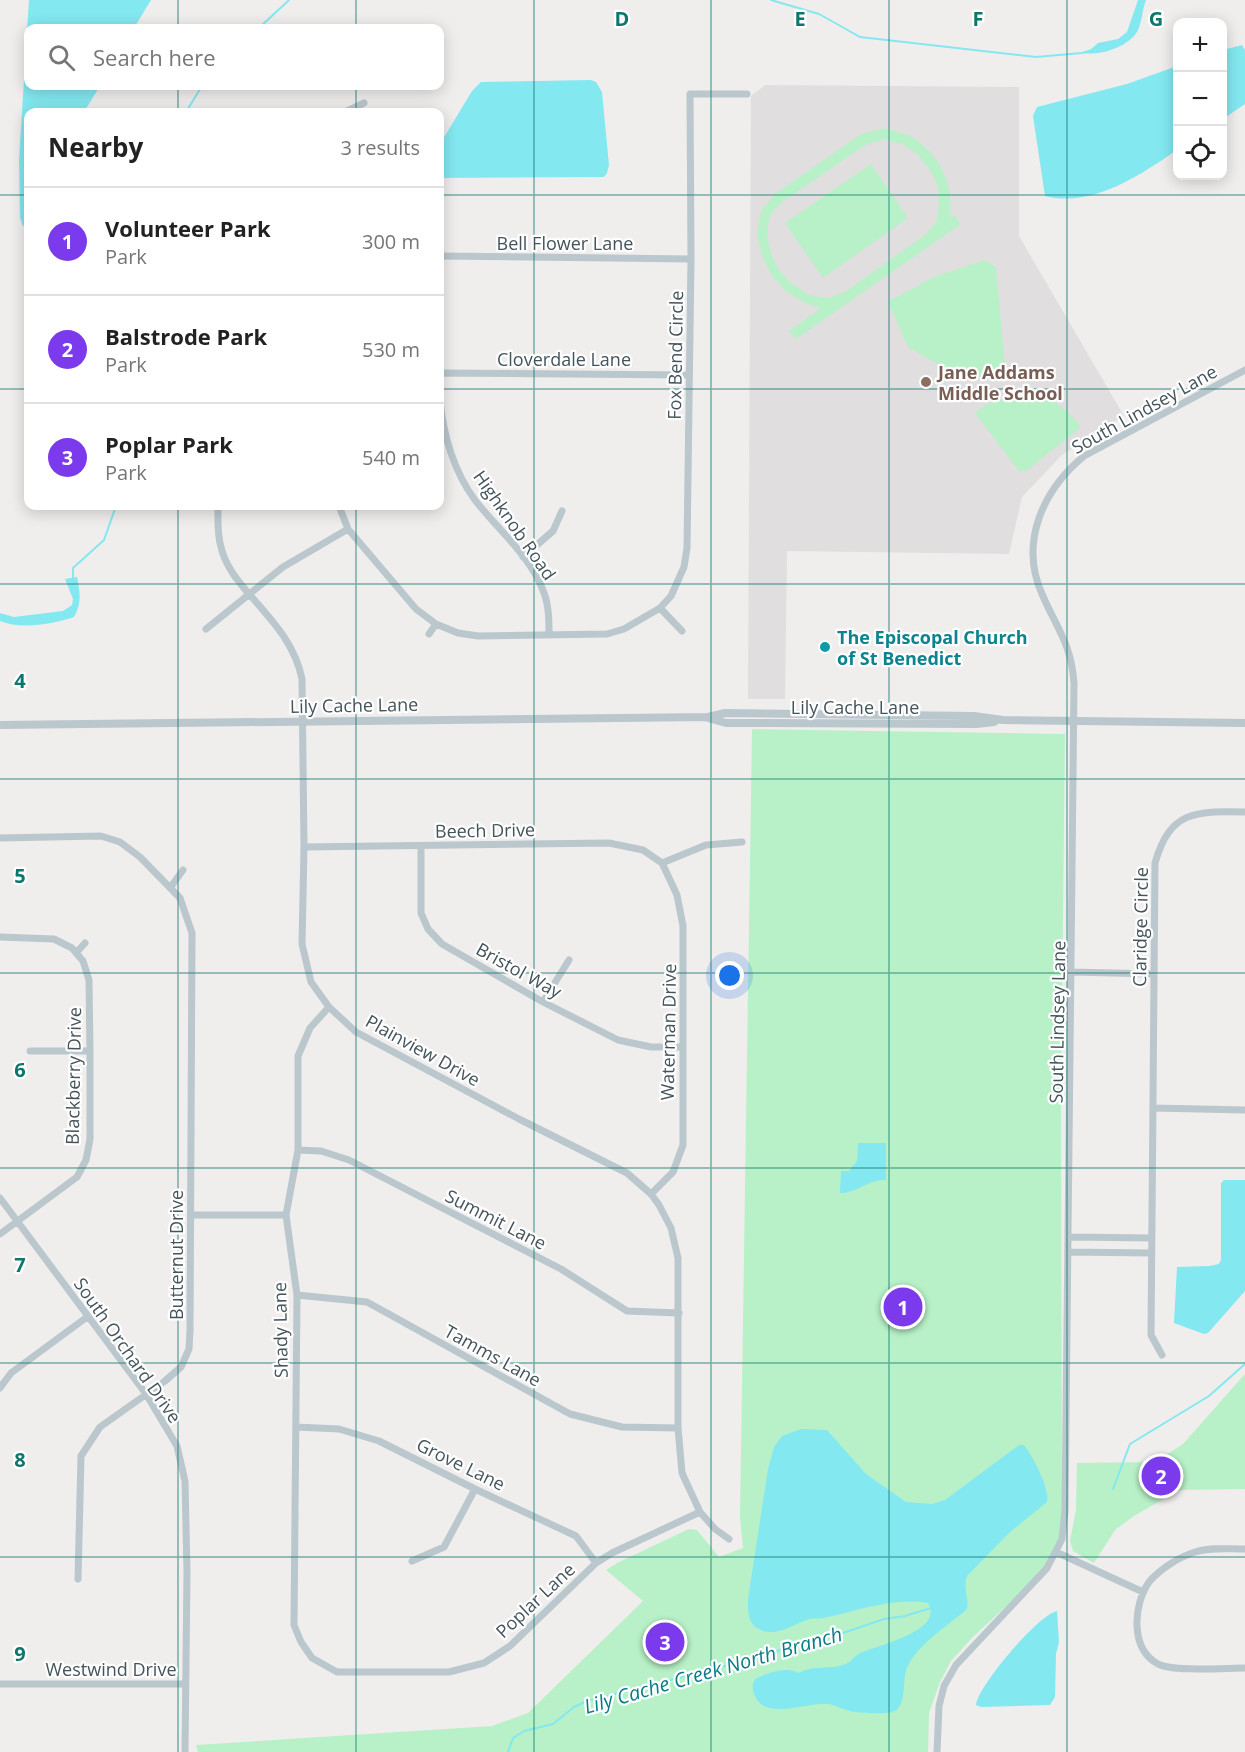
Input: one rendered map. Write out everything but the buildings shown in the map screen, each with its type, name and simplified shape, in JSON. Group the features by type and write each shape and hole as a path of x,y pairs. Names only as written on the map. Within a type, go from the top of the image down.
{"street":[{"name":"Fox Bend Circle","path":"341,510 348,529 416,609 436,624 471,635 617,632 630,627 660,608 671,596 680,579 687,548 691,259 690,94 747,94"},
{"path":"354,108 364,104"},
{"name":"Bell Flower Lane","path":"444,256 691,259"},
{"name":"South Lindsey Lane","path":"937,1752 939,1706 944,1686 956,1665 1047,1568 1062,1539 1065,1511 1074,683 1070,652 1036,578 1033,558 1035,531 1044,502 1060,478 1084,456 1245,370"},
{"name":"Cloverdale Lane","path":"444,373 689,375"},
{"name":"Highknob Road","path":"444,428 454,460 474,498 523,556 534,573 548,608 549,634"},
{"name":"Plainview Drive","path":"218,510 221,547 237,580 288,641 298,661 302,679 304,847 302,944 311,982 328,1007 356,1032 519,1119 627,1173 651,1194 671,1228 678,1258 678,1428 682,1473 699,1512 715,1529 729,1539"},
{"path":"523,556 553,531 562,512"},
{"path":"206,629 283,567 348,529"},
{"path":"660,608 682,631"},
{"path":"429,634 436,624"},
{"name":"Lily Cache Lane","path":"0,725 708,717 726,723 976,724 1003,720 1245,723"},
{"name":"Claridge Circle","path":"1162,1354 1151,1335 1155,863 1160,844 1171,827 1187,817 1208,812 1245,812"},
{"name":"Butternut Drive","path":"0,838 101,836 120,842 140,858 180,898 192,933 189,1349 181,1367 100,1428 81,1456 78,1580"},
{"path":"662,863 706,845 742,842"},
{"name":"Beech Drive","path":"304,847 609,843 643,850 662,863"},
{"name":"Bristol Way","path":"421,846 421,913 428,929 442,944 543,1002 618,1040 651,1047 682,1047"},
{"name":"Waterman Drive","path":"651,1194 673,1172 683,1145 683,926 676,895 662,863"},
{"path":"170,888 183,870"},
{"path":"0,937 54,939 72,948 76,953 85,942"},
{"name":"Blackberry Drive","path":"0,1234 77,1177 86,1160 90,1139 89,980 83,962 76,953"},
{"path":"543,1002 569,960"},
{"path":"1072,972 1153,974"},
{"name":"Shady Lane","path":"312,1658 300,1642 294,1625 297,1295 286,1215 298,1150 298,1056 310,1028 328,1007"},
{"path":"30,1051 90,1051"},
{"path":"1153,1108 1245,1110"},
{"name":"Summit Lane","path":"298,1150 321,1151 349,1160 561,1269 627,1311 679,1313"},
{"name":"South Orchard Drive","path":"0,1198 146,1394 177,1446 185,1481 187,1572 185,1752"},
{"path":"191,1215 286,1215"},
{"path":"1069,1237 1151,1239"},
{"path":"1069,1252 1151,1254"},
{"name":"Tamms Lane","path":"297,1295 367,1302 570,1414 622,1427 678,1428"},
{"path":"0,1388 11,1373 87,1317"},
{"name":"Grove Lane","path":"296,1427 339,1429 379,1441 576,1536 596,1563"},
{"path":"412,1561 444,1547 475,1489"},
{"name":"Poplar Lane","path":"312,1658 338,1672 449,1672 484,1663 510,1646 596,1563 612,1553 699,1512"},
{"path":"1245,1550 1195,1552 1160,1572 1143,1592 1138,1613 1138,1633 1143,1649 1158,1664 1172,1667 1245,1668"},
{"path":"1056,1552 1143,1592"},
{"name":"Westwind Drive","path":"0,1684 186,1684"}],"shaded area":[{"name":"Jane Addams Middle School","path":"765,85 1019,87 1019,236 1124,416 1062,455 1022,497 1009,554 787,551 785,699 748,699 751,96"}],"green space":[{"path":"885,128 912,137 931,153 947,182 950,193 950,218 954,215 961,224 796,339 789,331 821,308 807,304 787,292 772,276 762,256 757,234 761,211 775,194 861,134","holes":["885,139 904,145 918,155 938,186 937,221 925,235 845,292 828,298 809,295 792,284 779,270 771,254 767,235 770,215 782,202 867,144"]},
{"path":"871,164 908,218 823,278 785,223"},
{"path":"985,260 996,267 1006,376 962,378 908,347 888,302 934,277"},
{"path":"1013,395 1034,396 1052,401 1067,411 1081,427 1026,471 1019,471 975,413 986,405"},
{"path":"752,729 1065,734 1061,1096 1062,1535 1047,1568 972,1638 951,1661 940,1682 929,1713 928,1752 198,1752 196,1745 492,1726 528,1713 643,1601 606,1570 689,1529 697,1530 719,1557 743,1548 740,1518"},
{"path":"1245,1374 1245,1489 1179,1490 1134,1516 1115,1530 1094,1563 1073,1551 1070,1541 1076,1510 1077,1463 1155,1462 1183,1444"}],"water":[{"path":"29,0 151,0 136,24 27,24"},
{"path":"1138,0 1146,0 1139,28 1132,38 1112,50 1082,53 1089,51 1098,43 1118,39 1127,32"},
{"path":"1242,45 1245,50 1245,104 1227,116 1227,72 1227,49"},
{"path":"1173,67 1173,153 1132,179 1098,193 1081,197 1045,196 1033,116 1037,107 1127,84"},
{"path":"24,80 24,90 98,90 86,108 24,108 24,226 20,218 19,159"},
{"path":"591,80 596,82 602,92 609,165 607,173 604,177 444,178 444,137 472,91 481,82"},
{"path":"77,577 80,597 74,617 27,626 0,621 0,613 14,617 63,611 72,605 73,599 65,579"},
{"path":"858,1143 886,1143 886,1180 840,1193 841,1171 849,1171 857,1161"},
{"path":"1224,1180 1245,1180 1245,1291 1208,1333 1204,1334 1174,1323 1177,1267 1219,1264 1221,1260 1221,1183"},
{"path":"801,1429 827,1430 866,1474 906,1502 932,1504 945,1500 1019,1445 1024,1445 1032,1457 1046,1489 1047,1502 1010,1532 967,1576 966,1610 933,1636 911,1660 907,1668 903,1697 899,1708 895,1711 854,1712 828,1704 788,1709 768,1708 760,1703 754,1694 755,1679 783,1670 799,1673 805,1670 842,1665 859,1654 918,1630 927,1622 931,1613 928,1603 903,1602 877,1605 826,1618 809,1619 773,1632 761,1630 753,1625 749,1617 748,1599 768,1469 774,1447 782,1436"},
{"path":"1057,1611 1059,1642 1056,1654 1055,1697 1050,1705 981,1707 976,1705 987,1683 1010,1652 1037,1624"}],"waterway":[{"path":"263,24 289,0"},
{"path":"771,0 819,14 860,37 1036,57 1092,50"},
{"path":"188,108 200,90"},
{"path":"73,579 73,568 104,540 115,510"},
{"name":"Lily Cache Creek North Branch","path":"1113,1489 1130,1444 1209,1396 1245,1364"},
{"name":"Lily Cache Creek North Branch","path":"508,1752 513,1738 524,1731 553,1724 574,1707 587,1701 765,1656 797,1643 809,1643 828,1633 843,1633 884,1619 905,1616 931,1608"}],"place":[{"name":"Jane Addams Middle School","path":"926,382"},
{"name":"The Episcopal Church of St Benedict","path":"825,647"},
{"name":"Volunteer Park","path":"903,1307"},
{"name":"Balstrode Park","path":"1161,1476"},
{"name":"Poplar Park","path":"665,1642"}]}
